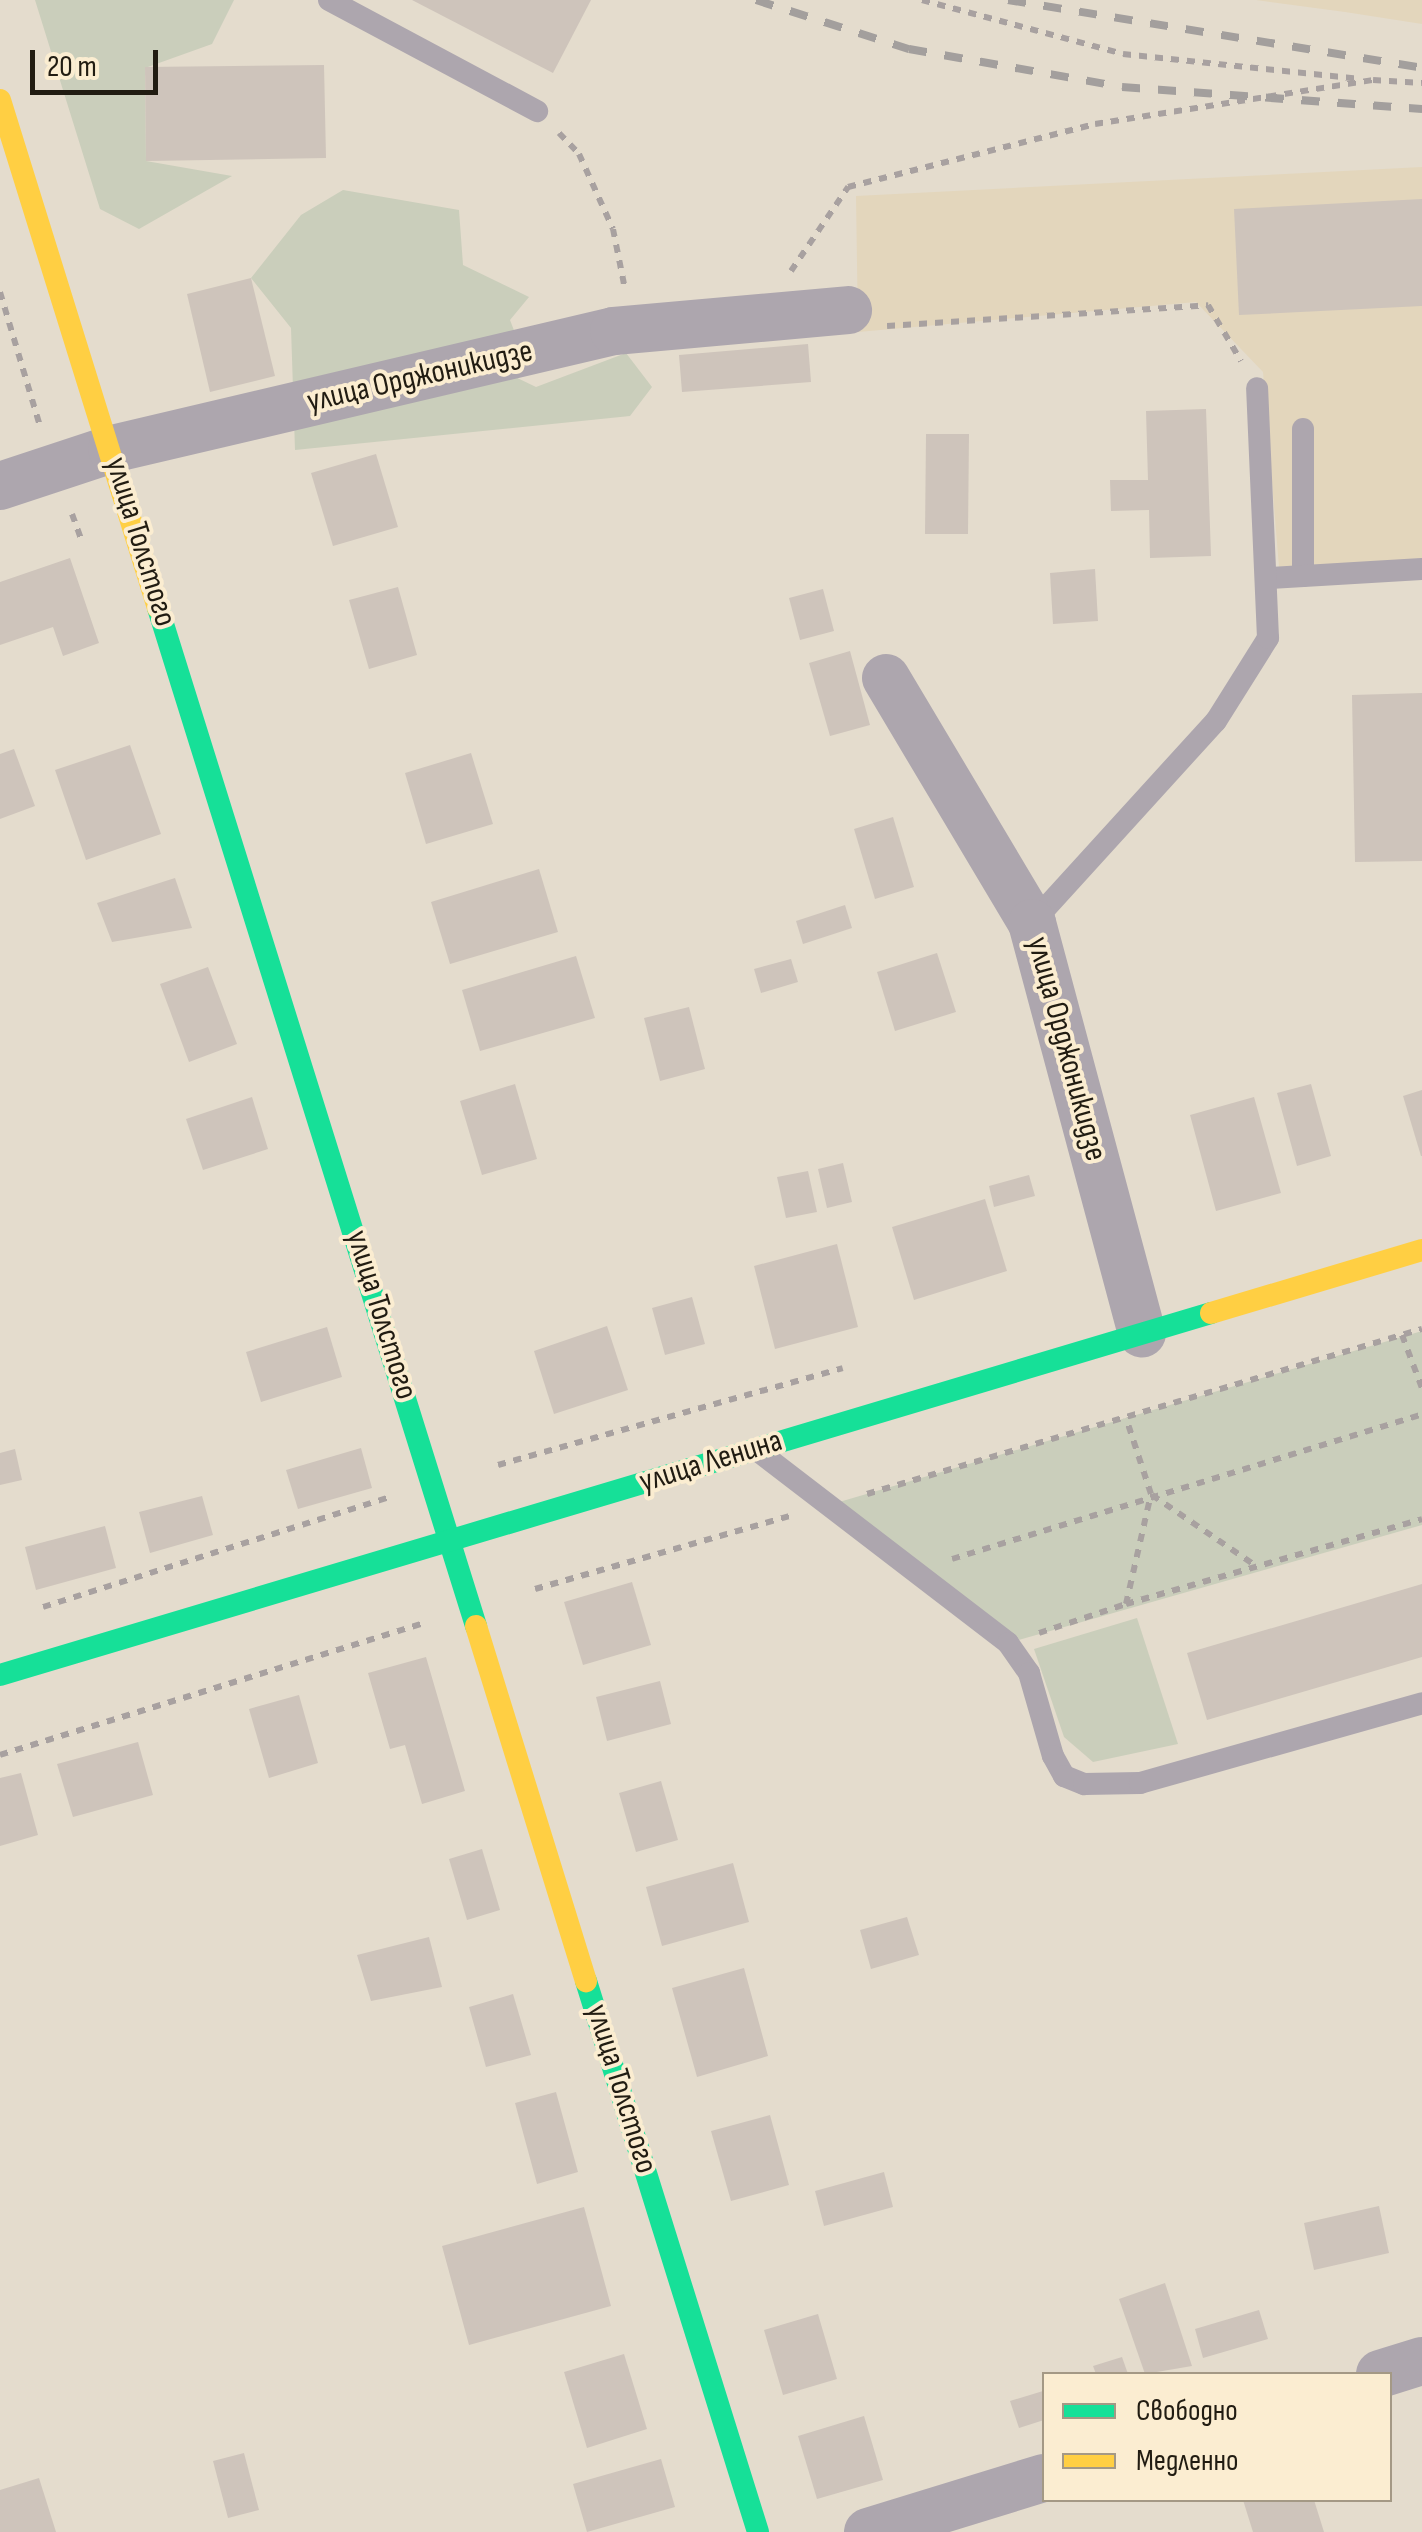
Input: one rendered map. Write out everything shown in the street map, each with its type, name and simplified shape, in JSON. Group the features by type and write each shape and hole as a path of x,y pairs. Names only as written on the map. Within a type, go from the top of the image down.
{"street":[{"name":"улица Толстого","path":"0,100 112,449 758,2532"},
{"name":"улица Орджоникидзе","path":"0,486 112,449 633,330 848,310"},
{"name":"улица Орджоникидзе","path":"886,678 1032,923 1142,1334"},
{"name":"улица Ленина","path":"0,1675 1422,1250"},
{"path":"1387,2372 1422,2362"},
{"path":"868,2532 1042,2479"}],"lane":[{"path":"330,0 537,111"},
{"path":"1032,923 1216,721 1268,638 1270,578 1257,388"},
{"path":"1303,429 1304,576"},
{"path":"1270,578 1422,569"},
{"path":"756,1449 1008,1643 1029,1673 1064,1776 1104,1788 1422,1702"}],"path":[{"path":"922,0 1122,54 1422,84"},
{"path":"758,319 848,186 1095,124 1374,80"},
{"path":"537,111 579,154 614,228 633,330"},
{"path":"0,292 40,426"},
{"path":"848,310 871,327 1208,304 1257,388"},
{"path":"535,1589 1422,1329"},
{"path":"1402,1335 1422,1388"},
{"path":"913,1572 1151,1494 1422,1414"},
{"path":"1126,1418 1151,1494 1126,1604"},
{"path":"1151,1494 1256,1566"},
{"path":"38,1609 396,1495"},
{"path":"1008,1643 1126,1604 1422,1519"},
{"path":"0,1756 433,1620"}],"shaded area":[{"path":"1256,0 1422,0 1422,24 1345,12"},
{"path":"1422,167 1422,560 1279,567 1263,372 1196,302 858,332 856,196"}],"green space":[{"path":"35,0 234,0 212,44 145,68 146,161 232,176 139,229 100,209"},
{"path":"343,190 459,210 463,265 529,297 510,320 522,351 507,373 536,387 626,353 652,387 630,416 295,450 291,328 251,278 301,215"},
{"path":"1422,1331 1422,1525 1008,1643 829,1505"},
{"path":"1137,1618 1178,1744 1093,1762 1064,1737 1034,1649"}],"building":[{"path":"412,0 591,0 553,73"},
{"path":"324,65 326,158 146,161 145,67"},
{"path":"1422,199 1422,306 1239,315 1234,209"},
{"path":"251,278 275,376 210,392 187,294"},
{"path":"808,344 811,382 682,392 679,355"},
{"path":"1206,409 1211,556 1150,558 1149,510 1111,511 1110,480 1148,480 1146,411"},
{"path":"926,434 969,434 968,534 925,534"},
{"path":"376,454 398,527 333,546 311,473"},
{"path":"70,558 99,643 63,656 53,627 0,645 0,582"},
{"path":"1095,569 1098,621 1053,624 1050,573"},
{"path":"398,587 417,655 369,669 349,600"},
{"path":"823,589 834,631 800,640 789,598"},
{"path":"850,651 870,725 830,736 809,663"},
{"path":"1422,693 1422,861 1355,862 1352,695"},
{"path":"130,745 161,834 86,860 55,770"},
{"path":"14,749 35,806 0,819 0,754"},
{"path":"471,753 493,824 426,844 405,773"},
{"path":"893,817 914,887 875,899 854,829"},
{"path":"539,869 558,932 450,964 431,902"},
{"path":"175,878 192,928 112,942 97,903"},
{"path":"845,905 852,928 803,944 796,921"},
{"path":"937,953 956,1012 895,1031 877,972"},
{"path":"576,956 595,1018 480,1051 462,990"},
{"path":"791,959 798,982 761,993 754,969"},
{"path":"208,967 237,1044 189,1062 160,984"},
{"path":"689,1007 705,1069 660,1081 644,1018"},
{"path":"515,1084 537,1159 482,1175 460,1101"},
{"path":"1311,1084 1331,1156 1297,1166 1277,1093"},
{"path":"1422,1090 1422,1156 1421,1156 1403,1096"},
{"path":"252,1097 268,1149 203,1170 186,1119"},
{"path":"1254,1097 1281,1193 1216,1211 1190,1115"},
{"path":"843,1163 852,1202 827,1208 818,1169"},
{"path":"808,1171 817,1212 786,1218 777,1177"},
{"path":"1029,1175 1035,1196 994,1207 989,1186"},
{"path":"985,1199 1007,1271 914,1300 892,1227"},
{"path":"837,1244 858,1327 775,1349 754,1266"},
{"path":"692,1297 705,1344 665,1355 652,1308"},
{"path":"607,1326 628,1390 554,1414 534,1351"},
{"path":"327,1327 342,1377 261,1402 246,1352"},
{"path":"361,1448 372,1488 298,1509 286,1470"},
{"path":"15,1449 22,1480 0,1485 0,1453"},
{"path":"202,1496 213,1535 150,1553 139,1512"},
{"path":"105,1526 116,1568 36,1590 25,1547"},
{"path":"632,1582 651,1645 583,1665 564,1602"},
{"path":"1422,1584 1422,1657 1207,1720 1187,1653"},
{"path":"426,1657 465,1791 422,1804 405,1745 390,1749 368,1673"},
{"path":"660,1681 671,1724 607,1741 596,1697"},
{"path":"299,1695 318,1763 269,1778 249,1709"},
{"path":"138,1742 153,1795 73,1817 57,1764"},
{"path":"21,1773 38,1835 0,1846 0,1778"},
{"path":"661,1781 678,1840 636,1852 619,1793"},
{"path":"482,1849 500,1910 467,1920 449,1859"},
{"path":"733,1863 749,1922 662,1946 646,1887"},
{"path":"907,1917 919,1955 871,1969 860,1930"},
{"path":"429,1937 442,1987 371,2001 357,1955"},
{"path":"744,1968 768,2056 697,2077 672,1988"},
{"path":"513,1994 531,2055 486,2067 469,2007"},
{"path":"556,2092 578,2172 537,2184 515,2103"},
{"path":"770,2115 789,2185 731,2201 711,2131"},
{"path":"884,2172 893,2207 824,2226 815,2191"},
{"path":"1379,2206 1389,2253 1314,2270 1304,2223"},
{"path":"584,2207 611,2306 469,2345 442,2246"},
{"path":"1165,2283 1192,2366 1144,2372 1119,2299"},
{"path":"1259,2310 1268,2339 1203,2358 1195,2329"},
{"path":"818,2314 837,2379 783,2395 764,2330"},
{"path":"624,2354 647,2429 587,2448 564,2372"},
{"path":"1122,2357 1127,2372 1095,2372 1093,2366"},
{"path":"1042,2391 1042,2421 1019,2428 1010,2401"},
{"path":"864,2416 883,2480 817,2499 798,2436"},
{"path":"244,2453 259,2510 228,2518 213,2461"},
{"path":"661,2459 675,2507 587,2532 573,2484"},
{"path":"39,2478 56,2532 0,2532 0,2490"},
{"path":"1244,2502 1315,2502 1324,2532 1253,2532"}],"railway":[{"path":"756,0 909,49 1122,87 1422,109"},
{"path":"1008,0 1422,68"}],"traffic: fast":[{"path":"158,608 476,1626"},
{"path":"0,1675 1211,1313"},
{"path":"586,1981 758,2532"}],"traffic: slow":[{"path":"0,100 158,608"},
{"path":"1211,1313 1422,1250"},
{"path":"476,1626 586,1981"}]}
